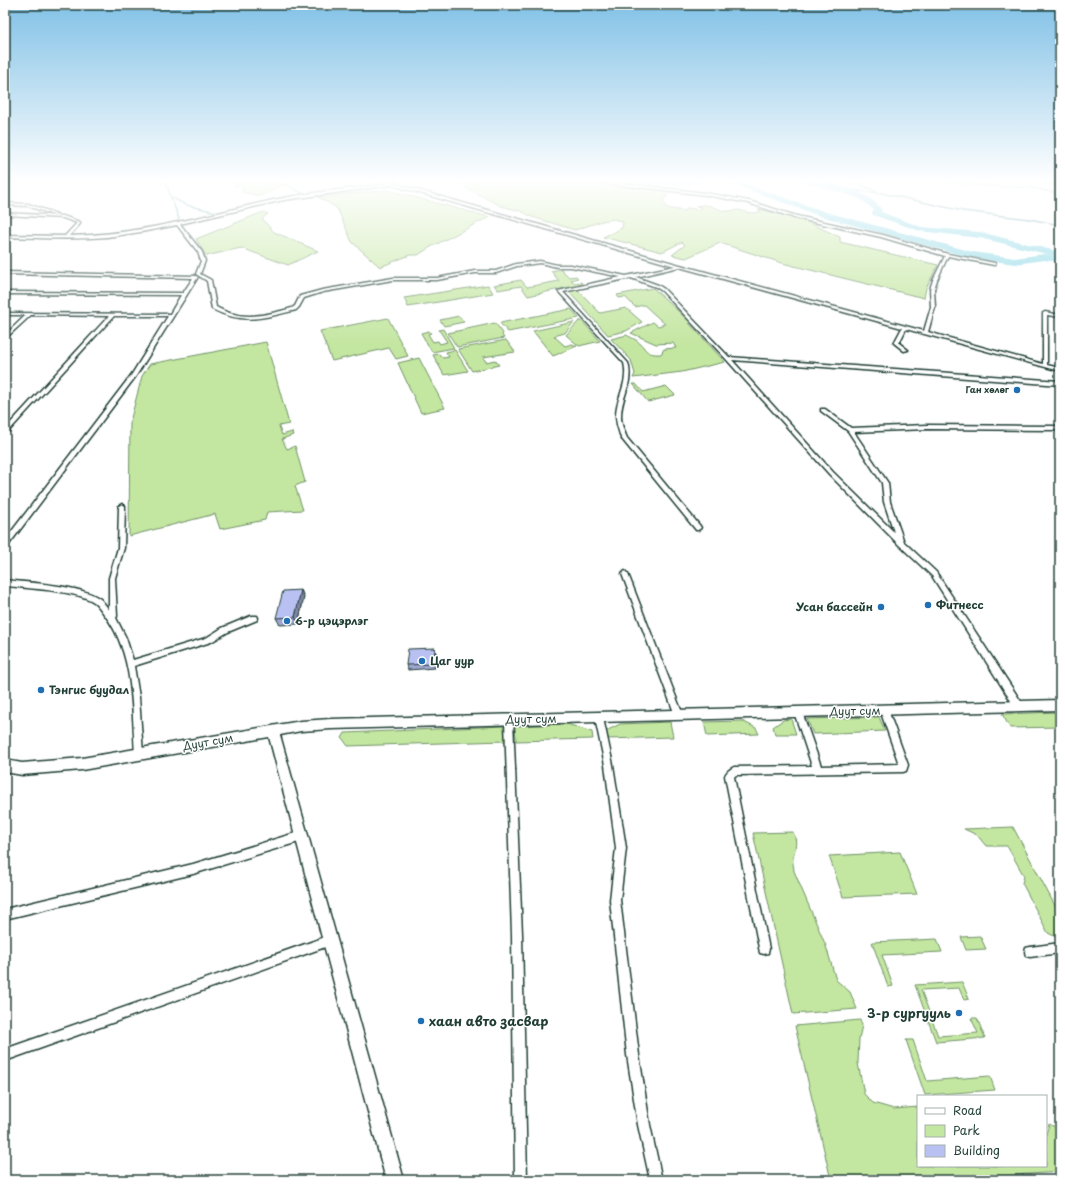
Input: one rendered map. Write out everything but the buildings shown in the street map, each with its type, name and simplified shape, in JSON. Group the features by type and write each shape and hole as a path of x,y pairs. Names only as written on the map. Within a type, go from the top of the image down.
{"main road":[{"name":"Дуут сум","path":"5,766 22,769 82,764 274,730 330,724 1060,706"},
{"path":"274,730 395,1180"}],"street":[{"path":"23,236 79,236"},
{"path":"5,545 134,375 153,348 184,294 197,275 203,261 200,252 188,236"},
{"path":"574,236 1060,370"},
{"path":"883,236 948,255 994,264"},
{"path":"925,334 933,307 934,284 948,255"},
{"path":"5,273 197,275 209,280 214,308 231,316 243,319 294,310 302,297 317,292 393,279 437,280 475,272 496,272 528,263 546,262 557,266 571,266 628,277 657,286 663,290 728,358 831,473 934,574 1019,706"},
{"path":"679,266 560,291 626,363 629,369 628,378 618,410 618,422 621,432 624,438 698,528"},
{"path":"5,293 184,294"},
{"path":"1045,366 1045,313 1060,316"},
{"path":"5,314 172,315"},
{"path":"5,338 30,314"},
{"path":"5,432 112,315"},
{"path":"905,328 896,343 906,350"},
{"path":"728,358 1060,383"},
{"path":"823,410 850,430 885,483 887,502 901,543"},
{"path":"850,430 927,427 1060,428"},
{"path":"122,506 121,548 112,578 113,616 126,649 135,688 139,754"},
{"path":"625,574 679,715"},
{"path":"5,583 76,593 95,599 113,616"},
{"path":"130,664 208,640 225,630 254,618"},
{"path":"764,949 729,776 734,771 903,768 904,765 884,710"},
{"path":"798,712 818,770"},
{"path":"600,718 609,765 621,848 615,900 631,1040 644,1125 656,1180"},
{"path":"509,720 516,926 521,1180"},
{"path":"5,914 193,870 302,836"},
{"path":"5,1055 330,940"},
{"path":"1030,952 1060,948"}],"green space":[{"path":"203,236 284,236 318,251 288,265 241,248 206,256 196,239"},
{"path":"349,236 452,236 418,255 410,255 380,267 352,242"},
{"path":"838,236 840,237 840,242 938,265 926,288 924,298 782,263 720,243 686,258 672,255 685,245 682,242 662,252 603,237"},
{"path":"561,269 569,277 576,276 578,278 571,280 575,283 581,282 583,284 528,296 521,286 498,290 494,285 521,280 527,287 559,281 551,271"},
{"path":"488,285 493,293 408,307 404,298"},
{"path":"653,288 690,322 689,323 725,362 682,372 633,378 635,374 631,360 611,339 627,335 640,343 646,350 655,354 661,354 664,349 676,348 673,343 656,344 631,333 653,322 658,326 665,324 644,305 635,307 625,297 619,298 617,295"},
{"path":"577,289 600,313 626,308 642,322 626,331 608,335 568,291"},
{"path":"571,309 579,318 508,332 500,323"},
{"path":"459,316 464,322 444,326 440,320"},
{"path":"388,318 408,356 396,359 389,348 332,361 320,331"},
{"path":"579,321 582,321 600,341 579,346 566,335"},
{"path":"574,322 565,333 554,336 565,346 572,344 577,346 553,356 533,331"},
{"path":"495,323 503,333 502,335 504,338 457,347 448,333"},
{"path":"443,329 454,348 432,352 421,333 429,331 431,333 428,334 433,342 438,341 440,344 447,342 439,330"},
{"path":"506,340 515,352 483,357 486,362 495,360 499,365 472,371 458,349"},
{"path":"266,342 289,424 279,426 282,435 292,432 293,435 282,439 287,449 295,446 305,482 295,486 303,510 267,512 265,520 220,529 215,514 129,536 130,422 142,376 150,364"},
{"path":"455,350 468,371 444,375 433,355 439,354 443,358 449,357 446,352"},
{"path":"419,358 445,408 421,413 398,363"},
{"path":"633,384 636,384 643,392 666,386 675,395 648,402"},
{"path":"1058,712 1060,715 1060,727 1010,728 1002,714"},
{"path":"879,717 885,731 813,734 807,719"},
{"path":"791,719 796,734 775,734 773,727 783,720"},
{"path":"742,721 756,728 759,734 707,736 704,722"},
{"path":"670,722 673,737 607,739 606,731 620,724"},
{"path":"567,724 592,732 593,739 516,741 515,726"},
{"path":"504,726 505,741 348,746 342,738 345,733"},
{"path":"1013,827 1060,915 1060,939 1048,933 1022,883 1024,876 1007,846 986,846 977,835 964,829"},
{"path":"793,832 796,842 793,860 794,871 826,946 836,980 850,992 857,1009 793,1014 753,833"},
{"path":"900,852 917,894 843,897 829,856"},
{"path":"980,936 986,949 966,950 961,937"},
{"path":"937,939 942,952 882,955 893,986 888,987 872,942"},
{"path":"962,982 969,999 964,1000 959,988 921,990 938,1036 978,1033 971,1018 977,1018 985,1038 936,1042 915,985"},
{"path":"860,1020 862,1025 859,1039 858,1063 864,1094 873,1103 894,1109 917,1107 917,1167 1047,1167 1047,1131 1049,1124 1060,1129 1060,1172 939,1180 831,1180 795,1026"},
{"path":"906,1040 913,1040 927,1081 990,1076 995,1090 925,1095"}],"waterway":[{"path":"904,236 972,255 1015,261 1044,257 1060,259"},
{"path":"985,236 1053,253"}],"place":[{"name":"Ган хөлөг","path":"1017,390"},
{"name":"Фитнесс","path":"928,605"},
{"name":"Усан бассейн","path":"881,607"},
{"name":"6-р цэцэрлэг","path":"287,621"},
{"name":"Цаг уур","path":"422,661"},
{"name":"Тэнгис буудал","path":"41,690"},
{"name":"3-р сургууль","path":"959,1013"},
{"name":"хаан авто засвар","path":"421,1021"}]}
